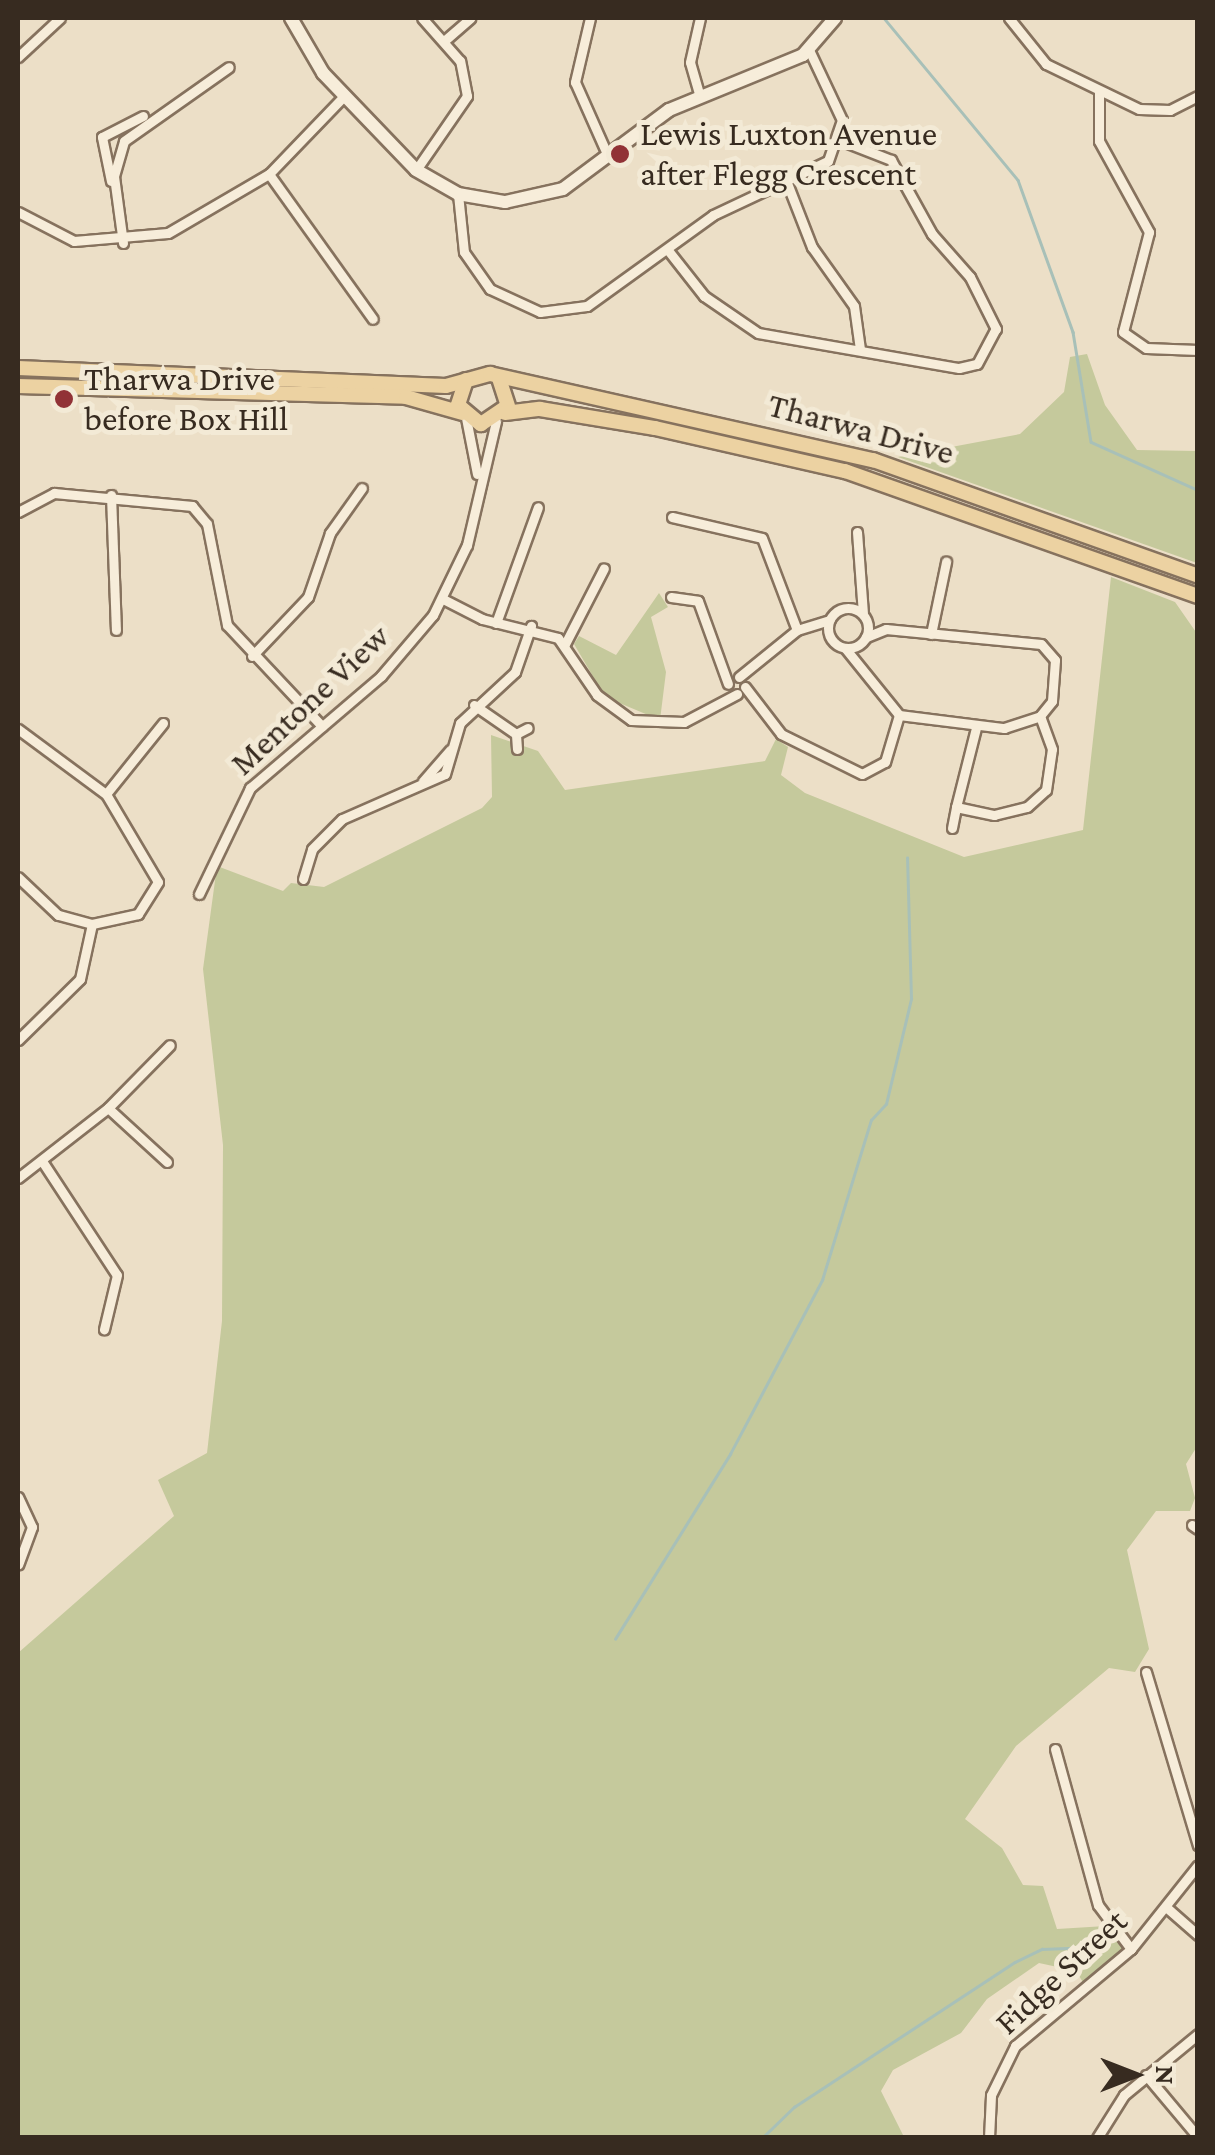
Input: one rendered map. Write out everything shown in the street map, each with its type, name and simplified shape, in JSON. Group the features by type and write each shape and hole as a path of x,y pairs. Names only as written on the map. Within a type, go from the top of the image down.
{"main road":[{"path":"18,368 466,380 464,416 406,397 18,386"},
{"path":"497,378 507,390 500,417"},
{"name":"Tharwa Drive","path":"466,380 497,378 873,460 1198,576"},
{"name":"Tharwa Drive","path":"464,416 500,417 540,408 845,471 1198,596"}],"street":[{"path":"18,57 60,18"},
{"path":"291,18 344,96 416,170 458,194 545,196 700,96 809,50 836,18"},
{"path":"416,170 467,96 463,68 422,18"},
{"path":"444,41 470,18"},
{"path":"590,18 576,82 608,156"},
{"path":"700,18 690,62 700,96"},
{"path":"1010,18 1046,64 1099,92 1152,111 1196,102"},
{"path":"458,194 470,265 522,308 587,306 734,204 818,170 840,140 840,107 809,50"},
{"path":"123,243 102,138 230,67"},
{"path":"1099,92 1099,141 1149,232 1123,332 1146,348 1198,350"},
{"path":"18,212 53,235 123,243 201,218 269,174 344,96"},
{"path":"118,208 117,154 133,129 168,104"},
{"path":"667,250 738,323 792,344 860,350 966,368 986,356 996,329 900,171 840,140"},
{"path":"269,174 373,319"},
{"path":"787,183 812,247 854,306 860,350"},
{"name":"Mentone View","path":"464,416 478,492"},
{"name":"Mentone View","path":"198,894 250,788 400,658 443,599 500,417"},
{"path":"252,656 308,596 330,532 362,488"},
{"path":"19,508 48,494 111,495 168,497 201,514 218,608 252,656 322,726"},
{"path":"111,495 116,630"},
{"path":"496,622 538,507"},
{"path":"672,517 762,538 799,630"},
{"path":"857,532 859,591 866,618 860,664"},
{"path":"931,634 946,562"},
{"path":"565,644 604,568"},
{"path":"443,599 496,622 532,626 565,644 597,695 631,720 676,724 718,703 799,630 830,620 859,591"},
{"path":"671,596 698,601 722,668 780,734 867,775 885,762 899,716"},
{"path":"846,608 886,629 1047,648 1056,669 1040,716 1052,749 1046,790 999,814 956,807"},
{"path":"830,620 832,640"},
{"path":"303,878 312,849 342,819 445,774 450,750 474,705 515,672 532,626"},
{"path":"845,648 886,629"},
{"path":"799,630 845,648 899,716 976,728 1040,716"},
{"path":"474,705 516,734"},
{"path":"106,794 163,723"},
{"path":"18,728 106,794 148,854 158,888 138,914 92,924 58,914 19,881"},
{"path":"516,734 528,728"},
{"path":"952,828 976,728"},
{"path":"516,734 517,749"},
{"path":"18,1040 80,979 92,924"},
{"path":"18,1178 108,1108 170,1045"},
{"path":"108,1108 167,1162"},
{"path":"42,1160 117,1275 104,1328"},
{"path":"18,1497 32,1527 18,1565"},
{"path":"1146,1672 1198,1846"},
{"path":"1056,1749 1098,1905 1131,1949"},
{"name":"Fidge Street","path":"989,2138 991,2095 1014,2046 1131,1949 1198,1866"},
{"name":"Fidge Street","path":"1166,1908 1198,1936"},
{"path":"1097,2138 1146,2075 1198,2034"},
{"path":"1146,2075 1198,2137"}],"green space":[{"path":"1087,354 1105,405 1137,450 1197,451 1197,563 898,457 1020,434 1064,392 1070,357"},
{"path":"1111,577 1175,602 1198,635 1198,1445 1186,1464 1195,1498 1190,1511 1156,1511 1127,1550 1149,1649 1135,1672 1109,1668 1016,1746 965,1819 1002,1848 1023,1885 1043,1886 1057,1929 1106,1926 1127,1949 1084,1984 1076,1971 1039,1963 987,1999 961,2033 893,2070 881,2091 904,2137 18,2138 18,1653 174,1516 158,1480 207,1453 222,1321 223,1145 203,969 217,866 283,891 291,883 324,887 482,808 492,797 491,735 538,751 565,790 765,761 776,739 788,747 781,775 805,793 964,857 1083,830"},
{"path":"659,593 668,607 651,617 666,672 660,720 605,697 574,644 579,636 616,655"}],"waterway":[{"path":"884,18 1018,180 1073,332 1091,442 1198,490"},
{"path":"615,1639 730,1454 822,1280 871,1120 886,1104 911,999 907,858"},
{"path":"762,2138 794,2107 1015,1962 1042,1949 1092,1947"}],"place":[{"name":"Lewis Luxton Avenue after Flegg Crescent","path":"620,154"},
{"name":"Tharwa Drive before Box Hill","path":"64,399"}]}
